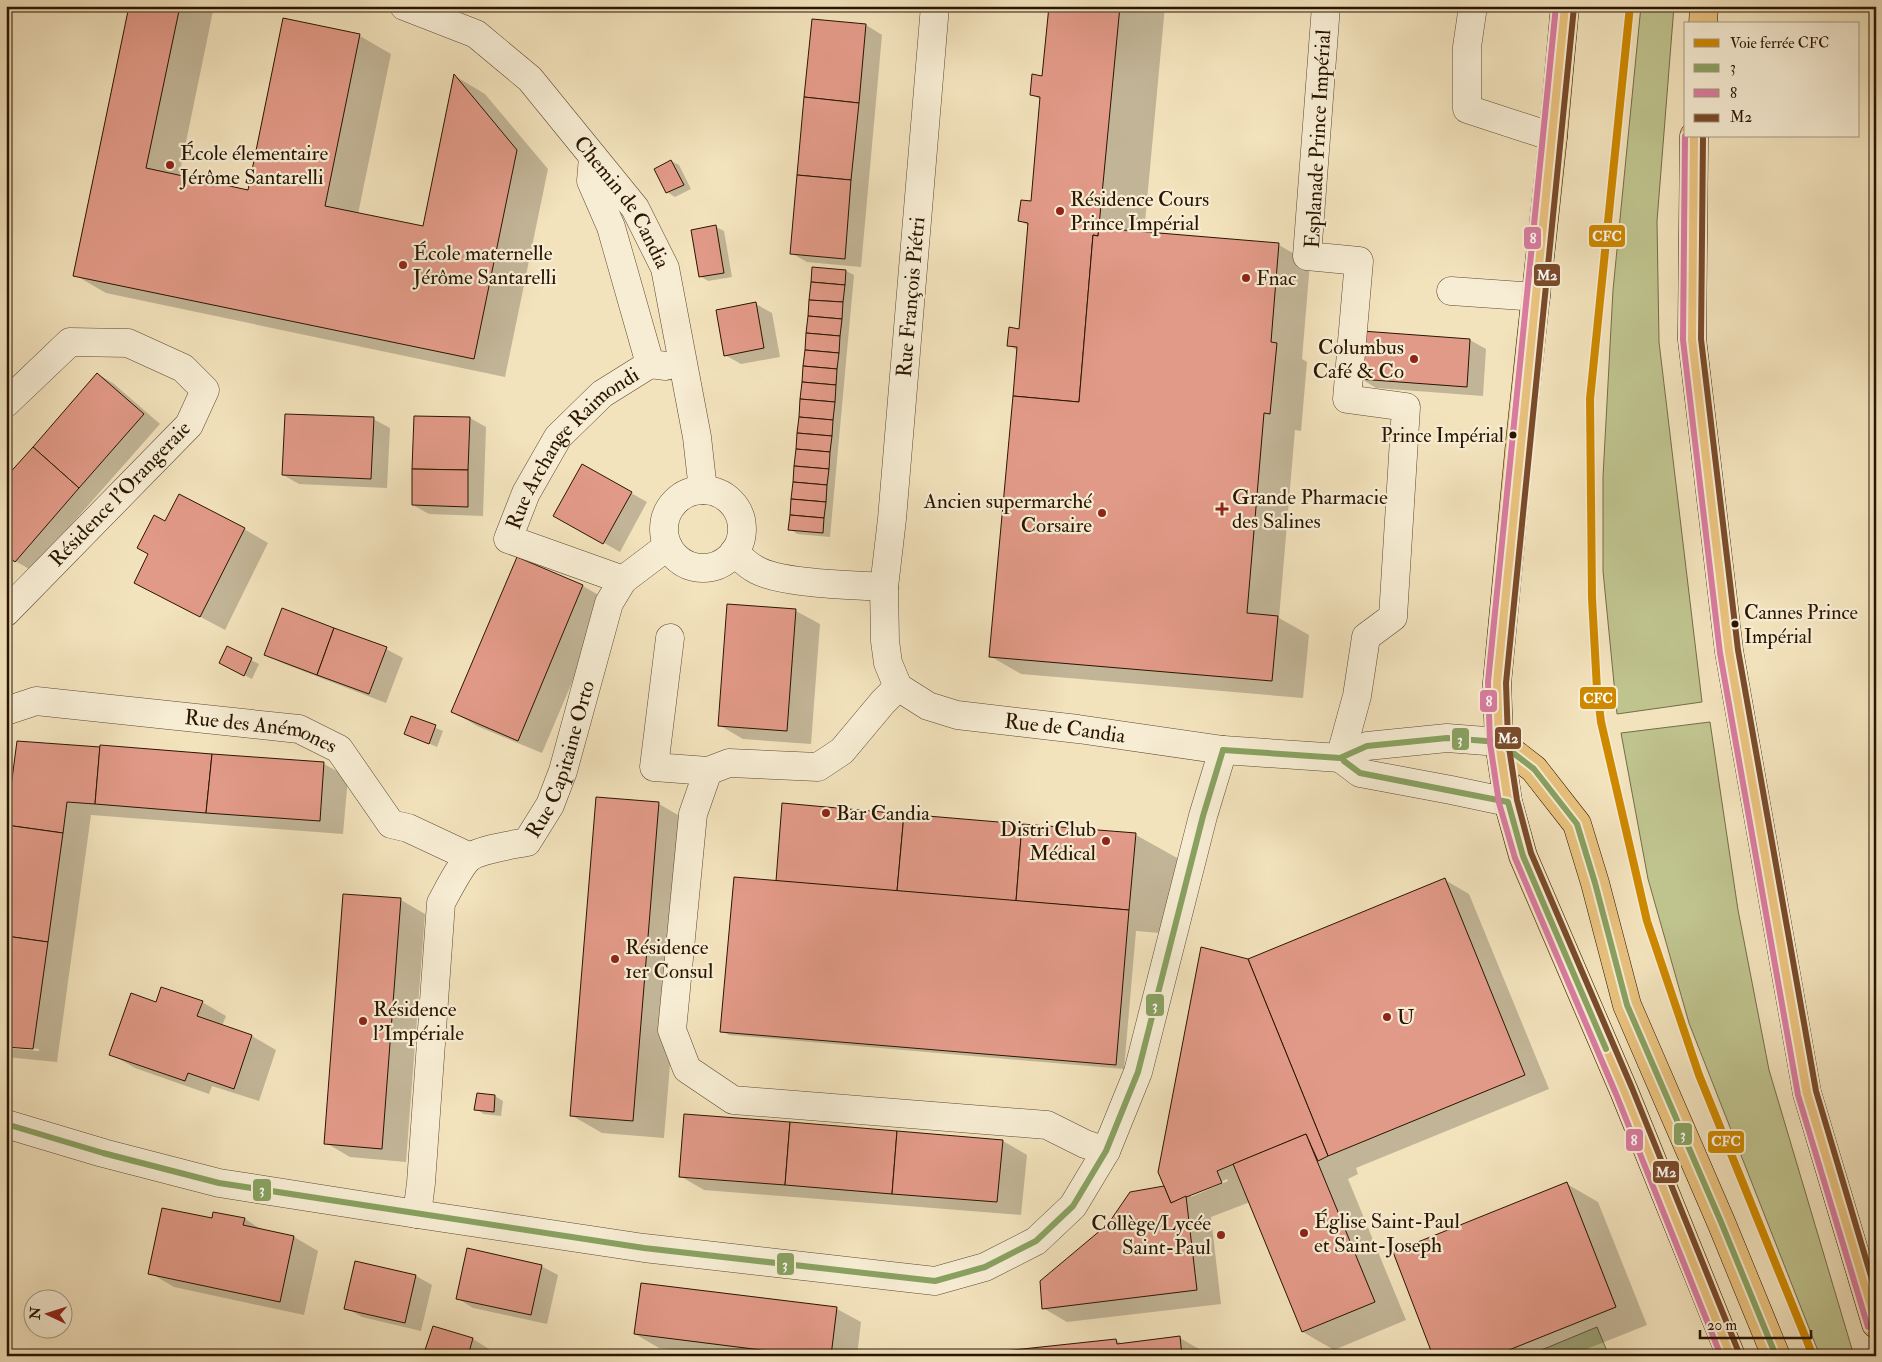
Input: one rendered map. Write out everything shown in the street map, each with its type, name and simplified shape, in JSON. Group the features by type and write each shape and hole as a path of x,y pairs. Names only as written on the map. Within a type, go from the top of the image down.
{"main road":[{"path":"1565,6 1497,683 1499,742 1508,802 1523,856 1624,1091 1731,1356"},
{"path":"1702,22 1704,6"},
{"path":"1694,138 1692,339 1729,651 1807,1093 1876,1324"},
{"path":"1499,742 1534,770 1576,824 1595,883 1627,1005 1718,1213 1776,1356"}],"street":[{"name":"Chemin de Candia","path":"404,6 476,34 530,79 635,208 665,268 697,437 703,490"},
{"name":"Rue François Piétri","path":"884,587 892,519 935,6"},
{"name":"Esplanade Prince Impérial","path":"1326,6 1307,256 1359,261 1347,399 1406,407 1393,617 1366,637 1357,696 1340,758"},
{"path":"1473,6 1468,47 1468,110 1553,137"},
{"name":"Rue Archange Raimondi","path":"593,157 591,181 611,227 650,364"},
{"path":"1451,291 1536,297"},
{"name":"Résidence l'Orangeraie","path":"6,403 70,342 128,343 183,368 205,390 190,425 6,612"},
{"name":"Rue Archange Raimondi","path":"623,580 508,539 526,493 558,437 602,394 650,364 684,368"},
{"path":"703,490 715,491 726,497 740,517 742,529 740,541 734,552 724,561 712,567 699,568 686,564 676,557 668,546 664,534 665,520 669,508 678,498 690,492 703,490"},
{"name":"Rue Capitaine Orto","path":"470,857 495,848 527,842 550,806 564,771 609,603 623,580 668,546"},
{"path":"670,638 654,767 708,771 729,763 818,767 842,751 898,687 888,663 885,642 884,587 828,584 778,577 756,570 734,552"},
{"name":"Rue de Candia","path":"898,687 928,706 957,715 1078,729 1223,750 1340,758 1367,746 1447,738 1499,742"},
{"name":"Rue des Anémones","path":"6,710 36,701 299,730 340,750 391,824 408,828 470,857"},
{"path":"6,1124 103,1153 219,1183 644,1248 935,1281 985,1267 1036,1241 1073,1206 1106,1151 1138,1072 1202,816 1223,750"},
{"path":"1340,758 1360,773 1508,802"},
{"path":"708,771 693,814 672,1030 687,1069 733,1100 1047,1126 1085,1144 1106,1151"},
{"path":"417,1214 422,1174 441,903 470,857"}],"green space":[{"path":"1641,6 1674,6 1657,221 1659,342 1702,702 1617,714 1603,571 1603,477 1613,290"},
{"path":"1710,722 1738,910 1769,1070 1854,1356 1820,1356 1689,1023 1648,879 1621,733"},
{"path":"1597,1327 1609,1356 1527,1356"}],"building":[{"path":"129,6 180,6 146,168 248,190 283,18 360,34 325,206 423,226 454,74 517,150 474,359 73,276"},
{"name":"Résidence Cours Prince Impérial","path":"1049,6 1120,6 1098,236 1093,235 1079,402 1013,396 1017,347 1007,346 1009,327 1019,329 1028,223 1018,221 1021,200 1031,201 1040,97 1030,95 1032,74 1042,76"},
{"path":"812,19 866,24 859,103 804,97"},
{"path":"804,97 859,103 851,180 797,175"},
{"path":"671,160 684,185 666,193 654,169"},
{"path":"797,175 851,180 845,259 790,254"},
{"path":"716,225 724,273 699,277 691,230"},
{"path":"1099,228 1279,243 1271,342 1277,343 1270,414 1264,413 1247,613 1278,616 1272,681 989,657 1013,396 1079,402 1093,235 1098,236"},
{"path":"812,267 846,270 845,285 811,282"},
{"path":"811,282 845,285 843,302 809,300"},
{"path":"809,300 843,302 842,319 808,316"},
{"path":"756,302 764,348 724,356 716,310"},
{"path":"808,316 842,319 840,336 806,333"},
{"name":"Columbus Café & Co","path":"1362,331 1470,339 1467,387 1359,379"},
{"path":"806,333 840,336 839,353 805,350"},
{"path":"805,350 839,353 837,369 803,366"},
{"path":"803,366 837,369 836,385 802,382"},
{"path":"97,373 144,414 79,488 33,447"},
{"path":"802,382 836,385 835,402 800,399"},
{"path":"800,399 835,402 833,420 799,417"},
{"path":"285,414 374,417 371,479 282,475"},
{"path":"414,416 470,417 468,470 412,469"},
{"path":"799,417 833,420 832,436 797,433"},
{"path":"797,433 832,436 830,452 796,449"},
{"path":"33,447 79,488 15,562 6,555 6,477"},
{"path":"796,449 830,452 829,469 794,466"},
{"path":"582,464 632,492 603,544 553,516"},
{"path":"794,466 829,469 827,485 793,482"},
{"path":"412,469 468,470 468,507 412,505"},
{"path":"793,482 827,485 826,502 791,499"},
{"path":"179,494 245,528 200,617 134,583 148,554 137,548 154,515 165,521"},
{"path":"791,499 826,502 824,518 790,515"},
{"path":"790,515 824,518 823,533 788,530"},
{"path":"517,557 583,585 518,741 451,712"},
{"path":"727,604 796,609 787,731 718,726"},
{"path":"282,608 334,628 317,675 264,655"},
{"path":"334,628 387,647 369,694 317,675"},
{"path":"227,646 252,658 244,676 219,663"},
{"path":"411,716 436,725 429,744 404,734"},
{"path":"17,741 100,747 95,804 67,802 63,833 6,825"},
{"path":"100,745 212,754 206,813 95,804"},
{"path":"212,754 324,762 320,821 206,813"},
{"name":"Résidence 1er Consul","path":"596,797 659,802 633,1121 570,1116"},
{"path":"782,803 904,814 897,891 776,881"},
{"path":"904,814 1022,824 1016,901 897,891"},
{"path":"1022,824 1136,833 1129,910 1016,901"},
{"path":"6,825 63,833 48,942 6,936"},
{"path":"734,877 1129,910 1116,1065 720,1032"},
{"name":"U","path":"1445,878 1525,1075 1328,1156 1248,959"},
{"name":"Résidence l'Impériale","path":"343,894 401,898 382,1149 324,1144"},
{"path":"6,936 48,942 33,1049 6,1047"},
{"path":"1201,947 1248,959 1328,1156 1318,1161 1306,1134 1217,1171 1222,1183 1171,1203 1158,1172"},
{"path":"161,987 203,1001 197,1016 252,1035 234,1089 188,1073 185,1081 109,1055 131,993 156,1002"},
{"path":"477,1093 495,1095 494,1112 474,1110"},
{"path":"684,1114 790,1122 785,1185 679,1177"},
{"path":"790,1122 897,1131 892,1194 785,1185"},
{"path":"897,1131 1003,1140 997,1202 892,1194"},
{"name":"Église Saint-Paul et Saint-Joseph","path":"1306,1134 1375,1302 1302,1332 1233,1164"},
{"path":"1567,1182 1616,1307 1494,1356 1433,1356 1393,1252"},
{"path":"1164,1186 1171,1203 1186,1196 1197,1290 1042,1309 1040,1281 1108,1224 1130,1192"},
{"path":"162,1208 212,1218 213,1212 245,1218 243,1225 294,1236 280,1302 148,1274"},
{"path":"467,1248 542,1265 531,1315 456,1299"},
{"path":"355,1261 416,1275 405,1323 344,1309"},
{"path":"641,1283 837,1307 831,1356 809,1356 634,1334"},
{"path":"433,1326 473,1338 468,1356 423,1356"},
{"path":"1180,1336 1182,1356 957,1356 1116,1339 1117,1344"}],"rail line":[{"name":"CFC","path":"1630,6 1590,399 1592,598 1597,689 1601,722 1647,921 1699,1075 1813,1356"}],"transit line":[{"name":"8","path":"1556,6 1488,682 1490,743 1499,803 1515,858 1616,1094 1721,1356"},
{"name":"M2","path":"1574,7 1506,683 1508,741 1517,800 1531,853 1632,1088 1739,1353"},
{"name":"8","path":"1685,138 1683,340 1720,653 1798,1095 1868,1327"},
{"name":"M2","path":"1703,138 1701,339 1738,650 1816,1091 1876,1293"},
{"name":"3","path":"1223,750 1340,758 1367,746 1447,738 1499,742 1534,769 1577,824 1595,883 1627,1005 1721,1222 1776,1356"},
{"name":"3","path":"6,1124 103,1153 219,1183 644,1248 935,1281 985,1267 1036,1241 1073,1206 1106,1151 1138,1072 1203,816 1223,750"},
{"name":"3","path":"1344,761 1360,773 1508,802 1523,856 1606,1049"}],"place":[{"name":"École élementaire Jérôme Santarelli","path":"170,165"},
{"name":"Résidence Cours Prince Impérial","path":"1060,211"},
{"name":"École maternelle Jérôme Santarelli","path":"403,265"},
{"name":"Fnac","path":"1246,278"},
{"name":"Columbus Café & Co","path":"1414,359"},
{"name":"Prince Impérial","path":"1513,435"},
{"name":"Grande Pharmacie des Salines","path":"1222,509"},
{"name":"Ancien supermarché Corsaire","path":"1102,513"},
{"name":"Cannes Prince Impérial","path":"1735,624"},
{"name":"Bar Candia","path":"826,813"},
{"name":"Distri Club Médical","path":"1106,841"},
{"name":"Résidence 1er Consul","path":"615,959"},
{"name":"U","path":"1387,1017"},
{"name":"Résidence l'Impériale","path":"363,1021"},
{"name":"Église Saint-Paul et Saint-Joseph","path":"1304,1233"},
{"name":"Collège/Lycée Saint-Paul","path":"1221,1235"}]}
